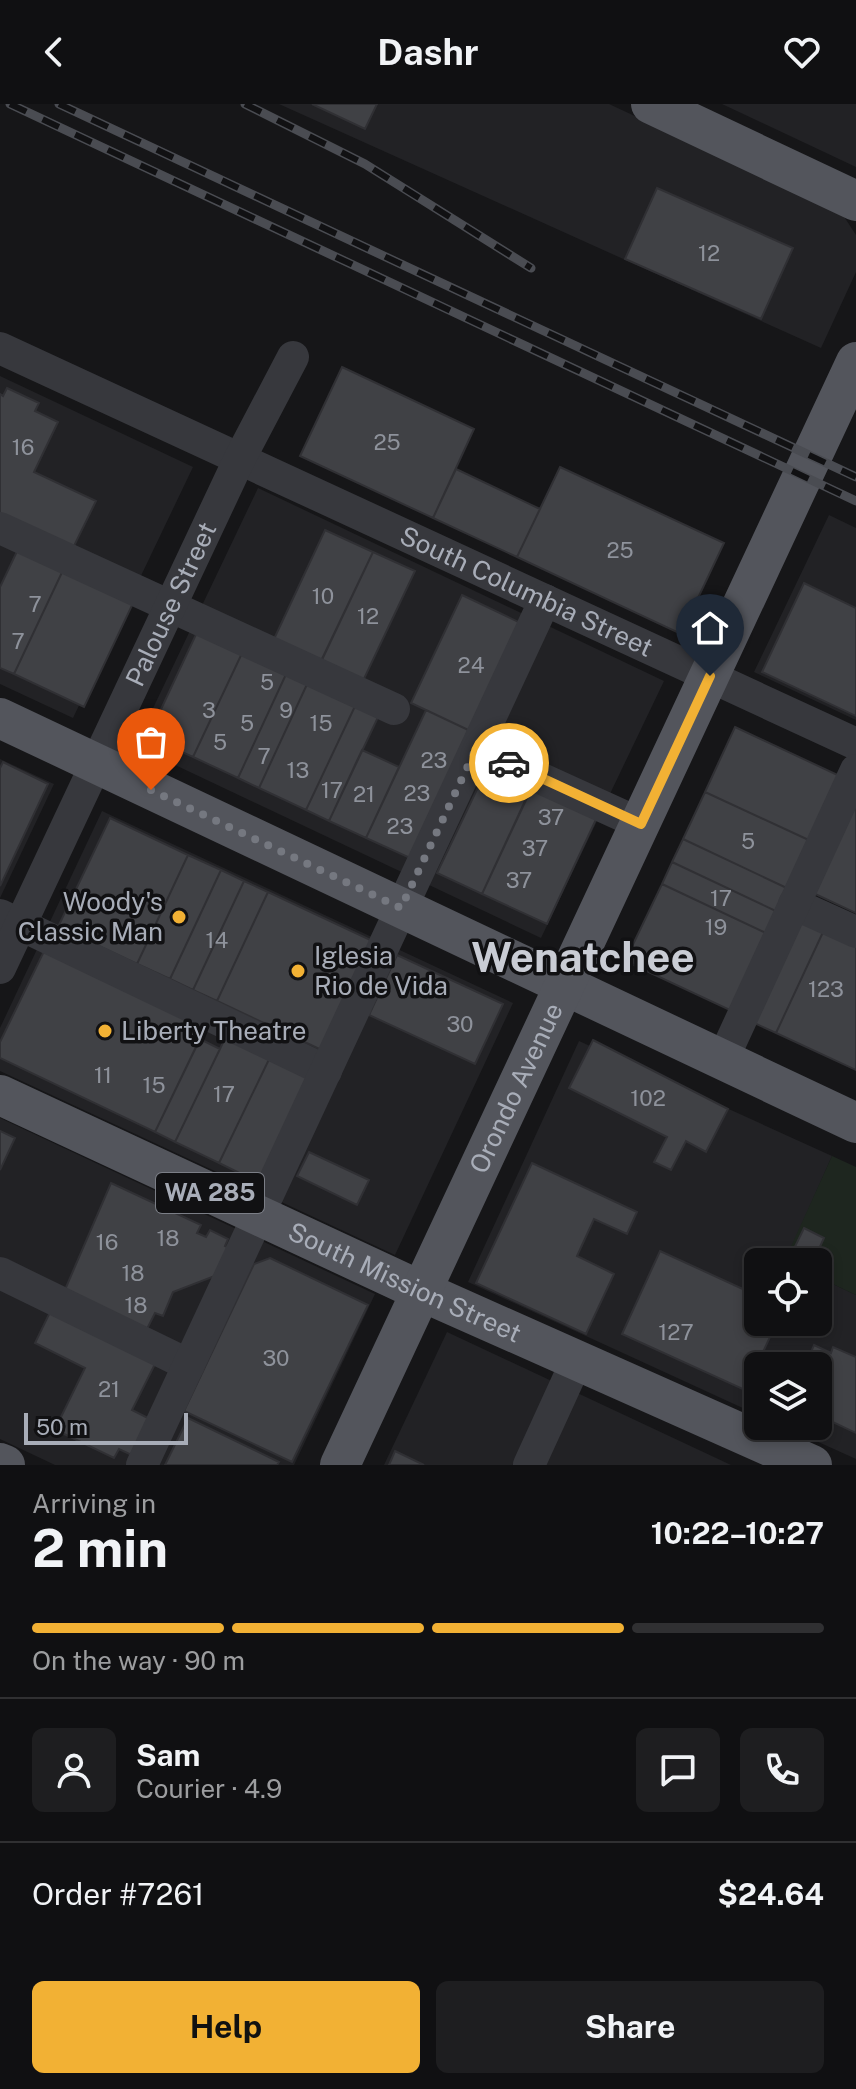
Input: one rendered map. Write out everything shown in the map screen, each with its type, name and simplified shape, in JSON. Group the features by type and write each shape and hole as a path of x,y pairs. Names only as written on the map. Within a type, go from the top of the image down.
{"main road":[{"path":"651,104 856,201"},
{"name":"Orondo Avenue","path":"340,1465 856,362"},
{"path":"0,718 856,1123"},
{"name":"South Mission Street","path":"0,1095 421,1291 812,1465"}],"street":[{"name":"South Columbia Street","path":"0,348 856,744"},
{"name":"Palouse Street","path":"0,968 10,920 96,764 240,458 293,357"},
{"path":"0,528 394,709"},
{"path":"142,1465 545,600"},
{"path":"476,749 641,824"},
{"path":"722,1061 856,770"},
{"path":"794,904 856,932"},
{"path":"10,920 326,1071"},
{"path":"0,1273 189,1365"},
{"path":"529,1465 577,1360"}],"shaded area":[{"path":"279,104 609,104 841,212 856,235 856,272 821,348"},
{"path":"722,104 856,104 856,167"},
{"path":"0,376 193,467 73,718 0,684"},
{"path":"258,488 664,681 541,938 135,746"},
{"path":"829,515 856,528 856,720 754,672"},
{"path":"0,759 54,784 0,898"},
{"path":"102,811 513,1003 395,1255 0,1071 0,1028"},
{"path":"579,1041 832,1156 791,1248 744,1248 744,1336 832,1336 832,1284 856,1295 856,1459 814,1440 832,1440 832,1352 744,1352 744,1409 468,1282"},
{"path":"0,1118 375,1294 294,1465 55,1465 0,1439"},
{"path":"832,1156 856,1167 856,1295 832,1284 832,1248 790,1248"},
{"path":"447,1332 731,1465 384,1465"}],"building":[{"path":"312,104 377,104 365,129"},
{"path":"657,188 793,248 761,319 625,259"},
{"path":"342,367 474,429 433,518 300,456"},
{"path":"7,388 39,403 35,411 58,422 34,472 96,501 73,548 0,513 0,394 3,396"},
{"path":"560,467 724,543 681,634 517,557"},
{"path":"456,469 540,509 517,557 433,518"},
{"path":"325,530 373,552 321,661 274,639"},
{"path":"20,545 65,566 14,674 0,668 0,587"},
{"path":"373,552 415,571 362,683 320,664"},
{"path":"65,566 135,599 84,707 14,674"},
{"path":"804,583 856,608 856,716 762,672"},
{"path":"462,595 531,628 481,736 411,703"},
{"path":"199,628 244,649 193,757 148,737"},
{"path":"244,649 288,670 238,778 193,757"},
{"path":"288,670 309,680 259,788 238,778"},
{"path":"309,680 357,702 306,810 259,788"},
{"path":"357,702 380,713 329,821 306,810"},
{"path":"426,710 481,736 421,863 366,838"},
{"path":"735,727 844,778 813,842 705,792"},
{"path":"362,750 399,767 366,838 329,821"},
{"path":"3,762 48,784 0,886 0,768"},
{"path":"502,768 513,773 504,791 525,801 482,894 437,873 481,781 494,787"},
{"path":"534,783 599,813 547,924 482,894"},
{"path":"705,792 813,842 791,890 683,839"},
{"path":"856,801 856,913 813,893"},
{"path":"110,818 188,855 137,964 58,927"},
{"path":"683,839 791,890 780,913 672,862"},
{"name":"Woody's Classic Man","path":"188,855 221,870 170,979 137,964"},
{"path":"672,862 780,913 770,935 662,884"},
{"path":"221,870 244,881 193,990 170,979"},
{"path":"244,881 268,892 217,1001 193,990"},
{"path":"662,884 770,935 734,1012 625,961"},
{"name":"Iglesia Rio de Vida","path":"268,892 379,944 328,1053 217,1001"},
{"path":"800,919 824,930 776,1033 752,1022"},
{"path":"824,930 856,945 856,1070 776,1033"},
{"name":"Liberty Theatre","path":"47,945 208,1022 155,1132 0,1058 0,1042"},
{"path":"397,955 503,1004 475,1064 369,1015"},
{"path":"230,1028 274,1049 219,1163 175,1142"},
{"path":"200,1039 220,1049 175,1142 155,1132"},
{"path":"593,1040 728,1109 706,1152 686,1141 671,1170 654,1162 667,1137 569,1088"},
{"path":"274,1049 319,1071 264,1185 219,1163"},
{"path":"0,1131 15,1138 0,1170"},
{"path":"309,1152 369,1180 357,1205 297,1176"},
{"path":"532,1163 637,1212 627,1234 594,1219 577,1256 614,1274 586,1334 476,1283"},
{"path":"111,1183 201,1225 197,1233 206,1237 210,1230 228,1239 225,1246 231,1249 220,1274 173,1292 163,1316 155,1313 146,1331 64,1292"},
{"path":"804,1228 824,1238 819,1248 794,1248"},
{"path":"660,1251 744,1290 744,1336 770,1336 763,1352 744,1352 744,1390 622,1334"},
{"path":"270,1258 368,1305 292,1462 184,1411 254,1264"},
{"path":"52,1308 157,1360 132,1410 156,1422 138,1458 119,1449 114,1458 62,1433 65,1426 58,1423 85,1368 35,1343"},
{"path":"814,1345 829,1352 811,1352"},
{"path":"833,1347 856,1357 856,1433 832,1422"},
{"path":"188,1418 279,1462 277,1465 165,1465"},
{"path":"395,1451 424,1465 389,1465"}],"railway":[{"path":"10,104 856,501"},
{"path":"59,104 856,477"},
{"path":"245,104 365,164 531,268"}],"way so far":[{"path":"151,790 401,908 476,749 509,763"}],"place":[{"name":"Woody's Classic Man","path":"179,917"},
{"name":"Iglesia Rio de Vida","path":"298,971"},
{"name":"Liberty Theatre","path":"105,1031"}],"district":[{"name":"Wenatchee","path":"583,957"}],"route":[{"path":"509,763 641,824 710,676"}]}
